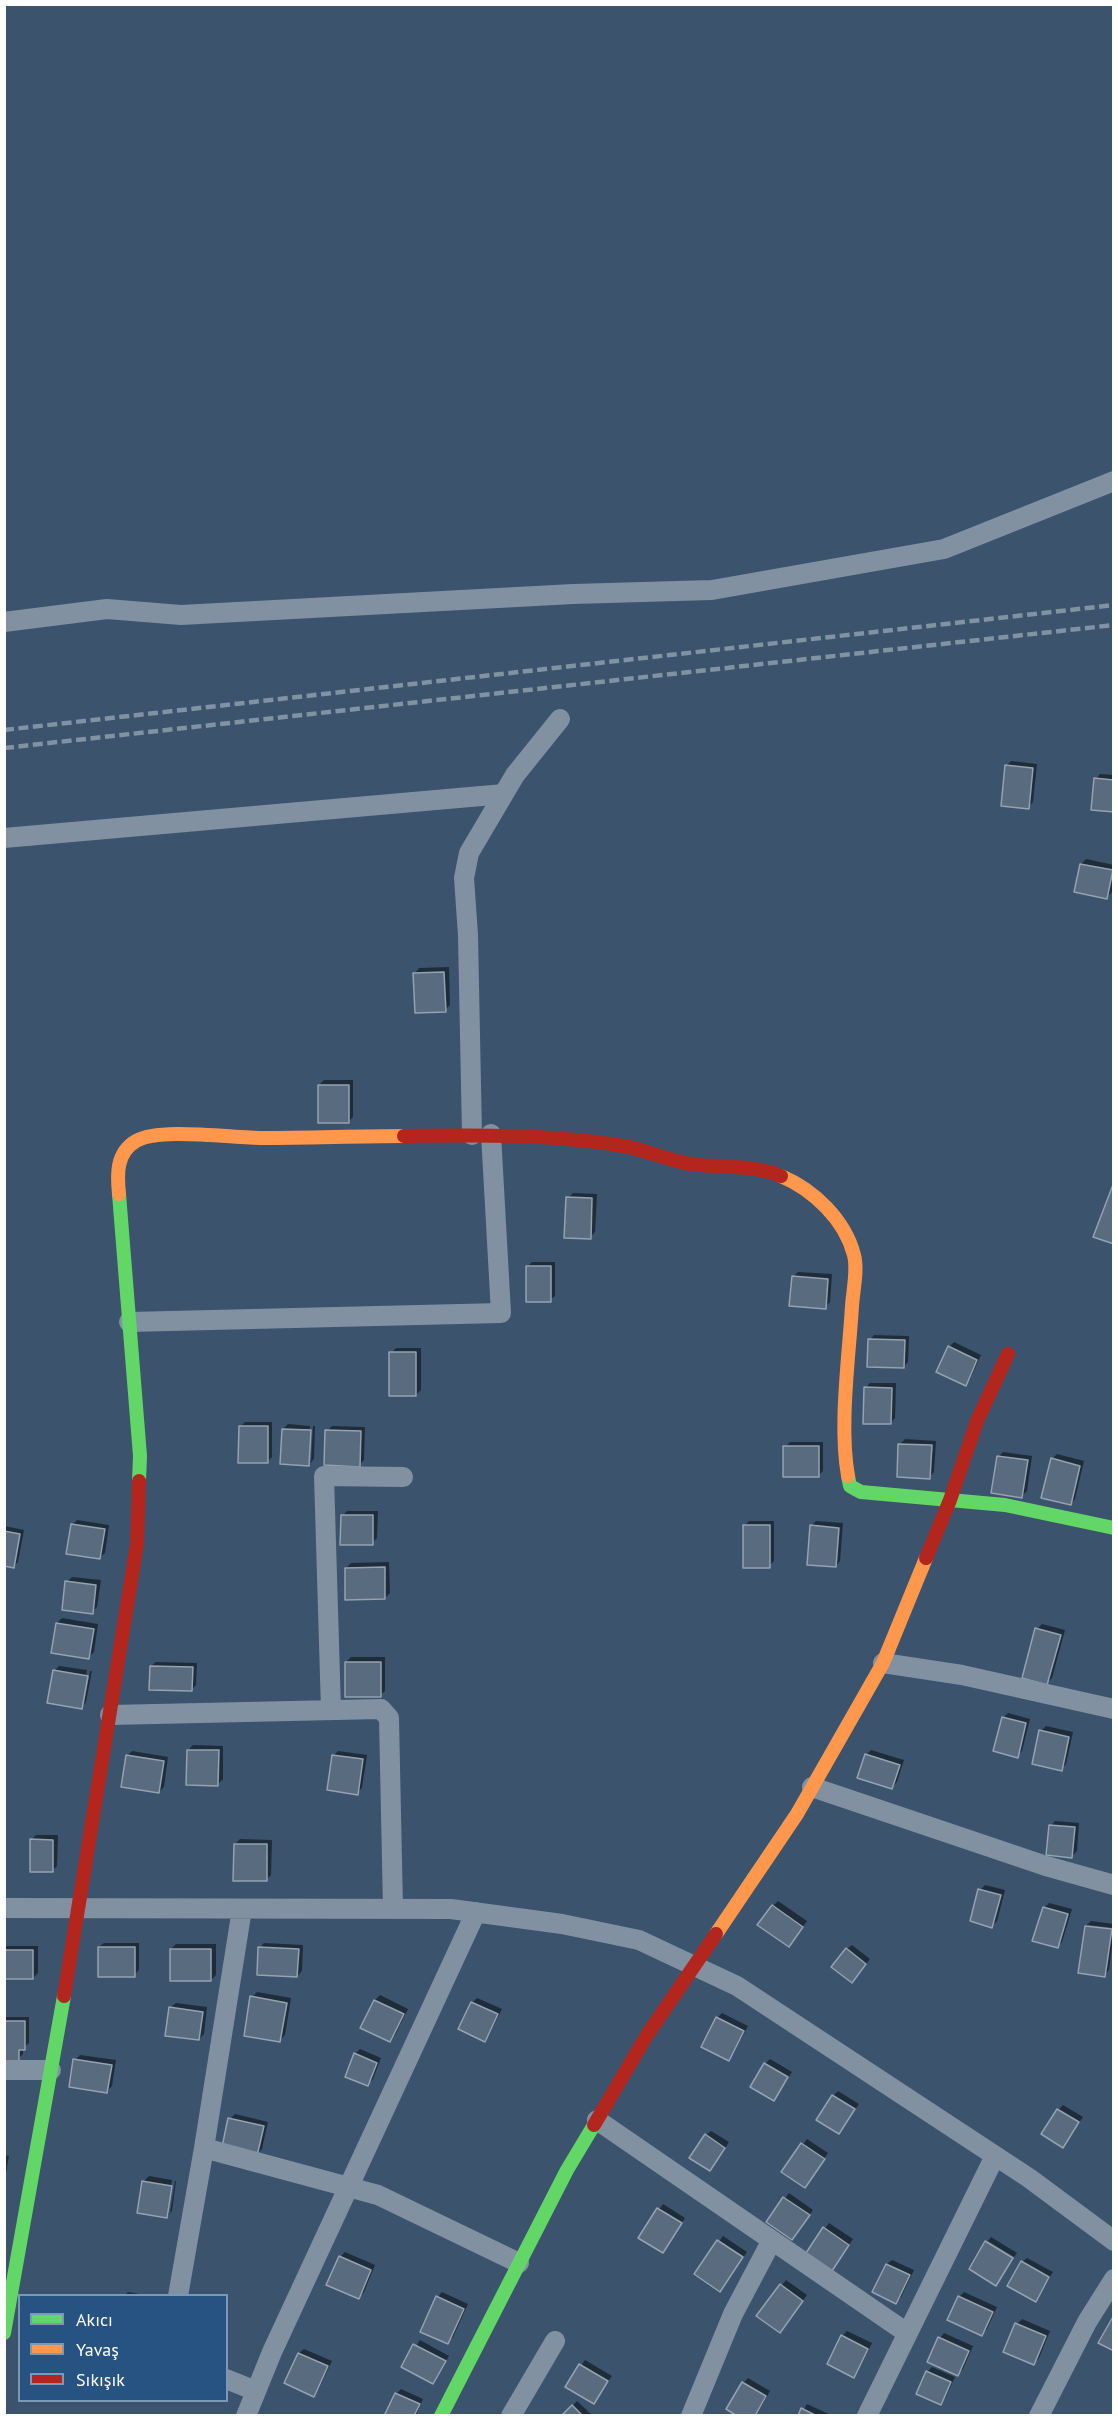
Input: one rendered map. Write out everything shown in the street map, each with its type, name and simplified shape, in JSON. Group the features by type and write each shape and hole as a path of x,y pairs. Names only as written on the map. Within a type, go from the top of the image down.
{"street":[{"path":"4,622 107,609 181,615 573,594 712,590 944,549 1113,481"},
{"path":"129,1322 501,1313 482,1134 464,878 469,853 515,775 560,719"},
{"path":"4,838 504,794"},
{"path":"4,2333 15,2295 137,1544 140,1456 117,1168 121,1155 132,1143 145,1135 260,1138 482,1134 624,1146 680,1162 752,1168 774,1173 800,1187 826,1209 845,1229 852,1244 855,1258 845,1429 847,1473 850,1486 861,1492 1005,1505 1113,1528"},
{"path":"441,2415 567,2170 647,2035 797,1814 883,1663 950,1500 977,1421 1008,1354"},
{"path":"331,1710 324,1476 402,1477"},
{"path":"883,1663 962,1675 1113,1709"},
{"path":"110,1715 381,1709 389,1718 393,1909"},
{"path":"812,1787 1046,1866 1113,1885"},
{"path":"4,1908 451,1909 562,1924 639,1940 736,1986 995,2156 1113,2241"},
{"path":"178,2294 242,1909"},
{"path":"246,2415 476,1912"},
{"path":"4,2070 51,2070"},
{"path":"597,2120 908,2332"},
{"path":"204,2148 378,2195 519,2263"},
{"path":"867,2415 995,2156"},
{"path":"691,2415 734,2313 772,2240"},
{"path":"1039,2415 1087,2322 1113,2279"},
{"path":"510,2415 555,2341"},
{"path":"228,2380 256,2391"}],"building":[{"path":"1005,765 1033,768 1029,809 1001,806"},
{"path":"1094,778 1114,780 1114,812 1091,810"},
{"path":"1080,864 1113,870 1107,899 1074,892"},
{"path":"444,972 446,1012 415,1013 413,973"},
{"path":"318,1085 349,1085 349,1123 318,1123"},
{"path":"1114,1182 1114,1244 1093,1237"},
{"path":"566,1197 592,1198 591,1239 564,1238"},
{"path":"526,1266 551,1266 551,1302 526,1302"},
{"path":"792,1276 828,1279 826,1309 789,1306"},
{"path":"868,1339 905,1340 904,1368 867,1367"},
{"path":"948,1346 977,1360 966,1386 936,1372"},
{"path":"389,1352 416,1352 416,1396 389,1396"},
{"path":"864,1387 892,1388 891,1424 863,1424"},
{"path":"239,1426 268,1426 268,1463 238,1463"},
{"path":"282,1429 311,1430 309,1466 280,1464"},
{"path":"325,1430 361,1431 360,1467 324,1465"},
{"path":"898,1444 932,1445 930,1479 897,1477"},
{"path":"783,1446 819,1446 819,1477 783,1477"},
{"path":"997,1456 1028,1460 1022,1498 991,1493"},
{"path":"1051,1458 1080,1466 1071,1505 1041,1498"},
{"path":"341,1515 373,1515 373,1545 340,1545"},
{"path":"71,1524 105,1529 100,1559 66,1554"},
{"path":"743,1525 770,1525 770,1568 743,1568"},
{"path":"810,1525 839,1528 836,1567 807,1565"},
{"path":"4,1531 20,1534 14,1568 4,1566"},
{"path":"385,1567 385,1599 345,1600 345,1568"},
{"path":"65,1581 96,1585 93,1614 62,1610"},
{"path":"56,1623 94,1629 89,1659 51,1653"},
{"path":"1035,1628 1061,1635 1047,1685 1022,1678"},
{"path":"345,1662 381,1662 381,1697 345,1697"},
{"path":"150,1666 193,1667 192,1691 149,1690"},
{"path":"53,1670 88,1676 82,1709 47,1703"},
{"path":"1002,1717 1026,1723 1018,1758 993,1751"},
{"path":"1039,1730 1069,1737 1062,1771 1032,1764"},
{"path":"187,1750 219,1750 218,1786 186,1785"},
{"path":"865,1754 900,1765 892,1789 857,1778"},
{"path":"126,1755 164,1761 159,1793 121,1787"},
{"path":"332,1755 363,1759 358,1795 327,1790"},
{"path":"1049,1825 1075,1827 1072,1858 1046,1855"},
{"path":"30,1839 53,1840 53,1872 30,1872"},
{"path":"234,1844 267,1844 267,1881 233,1881"},
{"path":"978,1889 1001,1895 992,1928 970,1921"},
{"path":"772,1905 803,1927 789,1947 757,1925"},
{"path":"1043,1907 1068,1914 1058,1948 1032,1941"},
{"path":"1085,1926 1112,1929 1105,1977 1078,1973"},
{"path":"98,1947 135,1947 135,1977 98,1977"},
{"path":"258,1947 299,1949 297,1977 257,1975"},
{"path":"846,1948 866,1964 852,1983 831,1967"},
{"path":"170,1949 211,1949 211,1981 170,1981"},
{"path":"4,1950 33,1950 33,1979 4,1979"},
{"path":"250,1996 287,2003 280,2042 244,2036"},
{"path":"374,2000 404,2014 390,2042 360,2028"},
{"path":"471,2002 498,2014 485,2042 458,2029"},
{"path":"169,2007 203,2012 199,2040 165,2036"},
{"path":"716,2017 744,2031 729,2061 701,2047"},
{"path":"4,2021 25,2021 25,2050 19,2050 19,2061 4,2061"},
{"path":"354,2053 377,2063 368,2086 345,2077"},
{"path":"73,2059 112,2065 107,2093 69,2087"},
{"path":"764,2063 788,2077 774,2101 750,2087"},
{"path":"832,2095 855,2109 839,2134 816,2120"},
{"path":"1057,2109 1079,2122 1063,2148 1041,2134"},
{"path":"228,2118 264,2126 257,2156 222,2147"},
{"path":"705,2134 725,2148 710,2171 689,2158"},
{"path":"801,2143 825,2159 805,2188 781,2172"},
{"path":"142,2181 172,2186 167,2218 137,2213"},
{"path":"783,2197 810,2215 792,2240 766,2222"},
{"path":"657,2208 682,2223 663,2253 638,2238"},
{"path":"823,2227 849,2245 832,2271 806,2253"},
{"path":"717,2240 743,2257 720,2292 694,2274"},
{"path":"985,2241 1013,2258 996,2286 969,2269"},
{"path":"339,2256 371,2270 359,2299 326,2285"},
{"path":"1021,2261 1049,2277 1036,2302 1007,2286"},
{"path":"886,2264 910,2275 896,2304 872,2292"},
{"path":"780,2284 803,2301 780,2333 756,2316"},
{"path":"436,2296 464,2309 448,2344 420,2332"},
{"path":"958,2296 993,2312 982,2336 947,2320"},
{"path":"1114,2315 1114,2351 1098,2343"},
{"path":"1015,2323 1046,2336 1034,2365 1003,2352"},
{"path":"841,2335 868,2349 854,2378 827,2364"},
{"path":"938,2337 969,2351 958,2376 927,2362"},
{"path":"413,2344 446,2361 433,2384 401,2367"},
{"path":"298,2353 328,2366 314,2397 284,2383"},
{"path":"579,2364 608,2381 594,2404 565,2387"},
{"path":"926,2371 951,2382 941,2405 916,2394"},
{"path":"742,2382 766,2396 755,2416 737,2416 726,2409"},
{"path":"395,2393 420,2404 414,2416 384,2416"},
{"path":"572,2405 583,2416 561,2416"},
{"path":"801,2408 817,2416 798,2416"}],"railway":[{"path":"4,730 1114,605"},
{"path":"4,748 1114,625"}],"traffic: fast":[{"path":"119,1194 140,1456 139,1481"},
{"path":"848,1476 850,1486 861,1492 1005,1505 1114,1528"},
{"path":"4,2333 64,1996"},
{"path":"441,2416 567,2170 594,2125"}],"traffic: slow":[{"path":"119,1194 118,1172 121,1158 129,1146 147,1137 178,1134 262,1138 404,1136"},
{"path":"781,1176 805,1189 836,1218 850,1242 854,1255 855,1274 844,1436 848,1476"},
{"path":"716,1934 797,1814 883,1663 926,1558"}],"traffic: jam":[{"path":"404,1136 459,1135 570,1139 633,1148 682,1163 748,1168 781,1176"},
{"path":"926,1558 950,1500 977,1421 1008,1354"},
{"path":"64,1996 137,1544 139,1481"},
{"path":"594,2125 647,2035 716,1934"}]}
